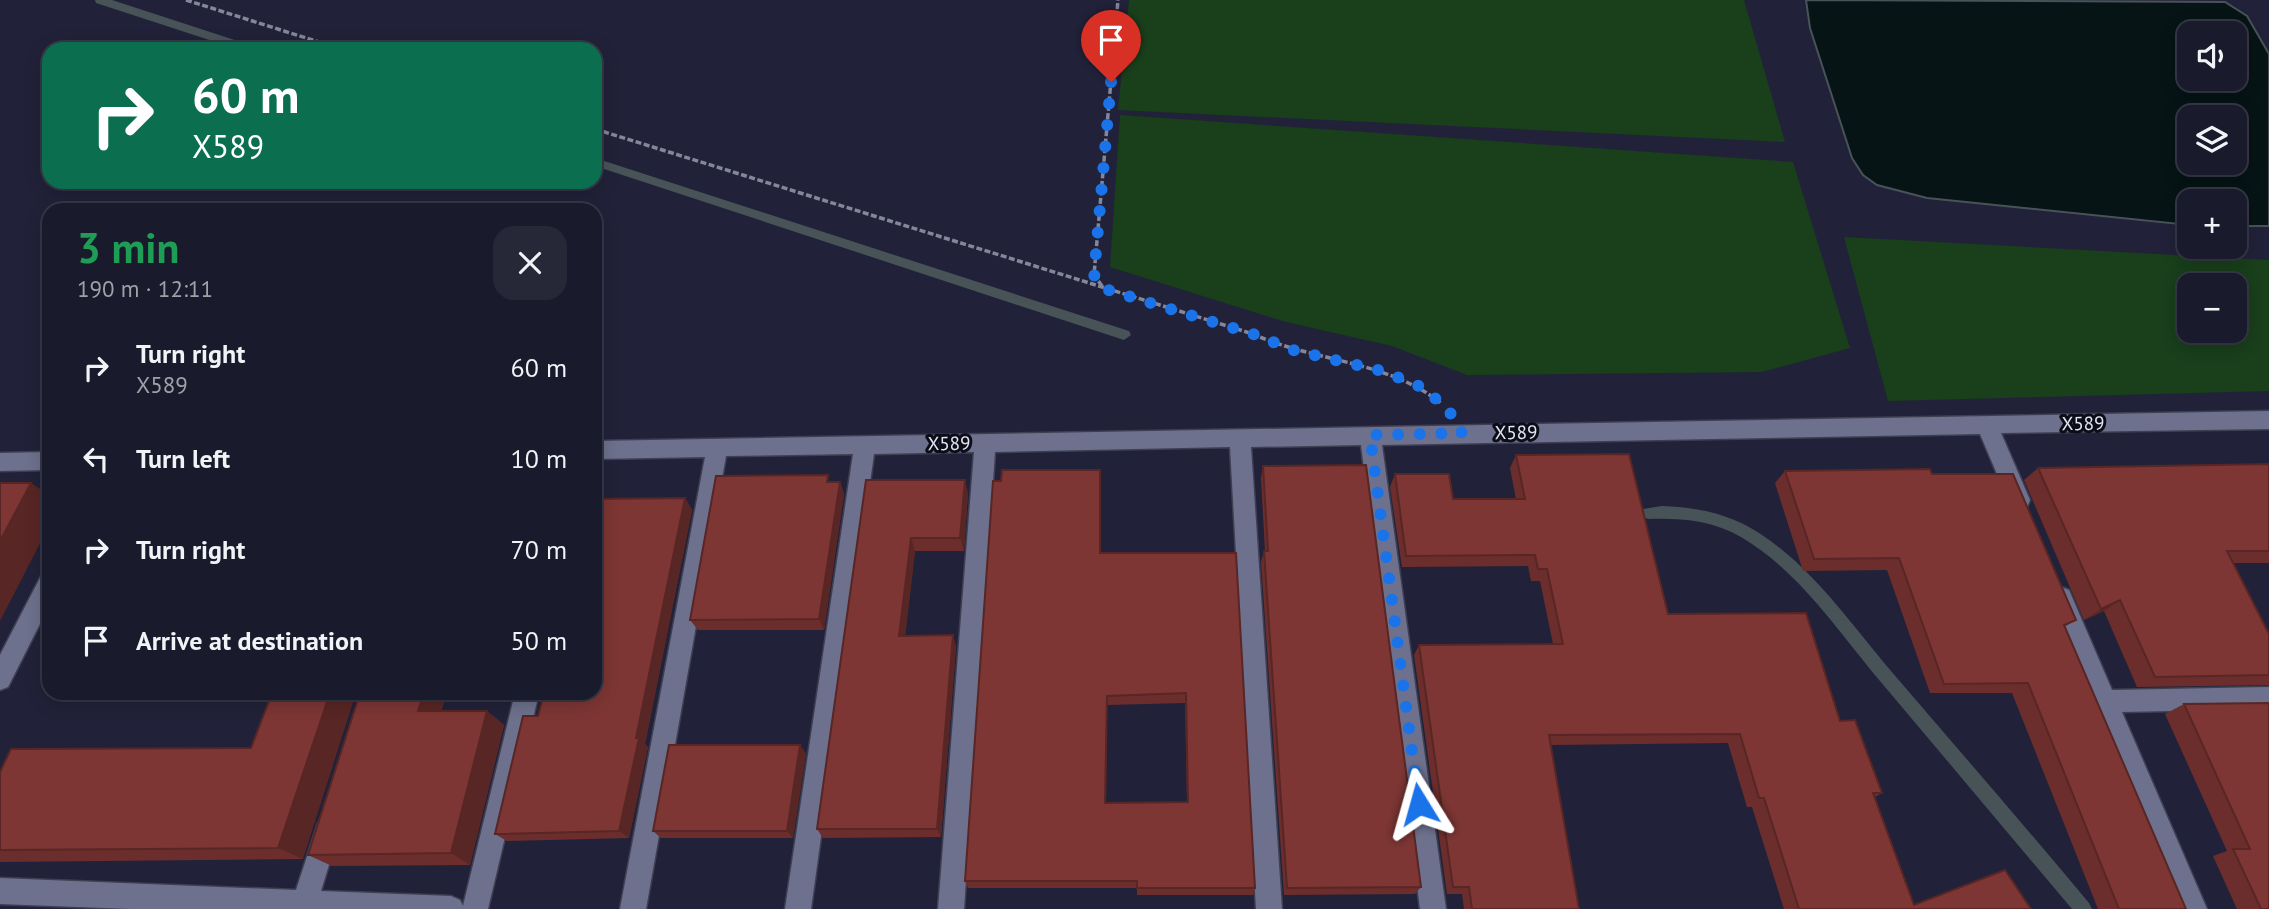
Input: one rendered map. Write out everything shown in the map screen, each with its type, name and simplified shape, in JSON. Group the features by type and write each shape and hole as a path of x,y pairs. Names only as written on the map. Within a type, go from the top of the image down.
{"street":[{"name":"X589","path":"602,450 2269,420"},
{"path":"1987,425 2030,525"},
{"path":"1370,435 1433,909"},
{"path":"1240,438 1269,909"},
{"path":"951,909 985,443"},
{"path":"798,909 865,445"},
{"path":"634,909 717,448"},
{"path":"0,462 42,461"},
{"path":"2051,575 2194,909"},
{"path":"0,679 42,597"},
{"path":"2105,701 2269,698"},
{"path":"475,909 525,700"},
{"path":"305,901 334,810"},
{"path":"0,891 31,900 305,901 451,909"}],"path":[{"path":"186,0 319,42"},
{"path":"1108,290 1099,284 1094,275 1118,0"},
{"path":"602,131 1253,334 1293,350 1382,371 1424,388 1449,411 1462,433"}],"green space":[{"path":"1129,0 1744,0 1785,142 1118,110"},
{"path":"1120,115 1793,162 1850,348 1762,372 1467,375 1392,346 1286,322 1110,267"},
{"path":"1844,237 2177,255 2177,259 2269,260 2269,391 1888,401"}],"shaded area":[{"path":"1806,0 2225,2 2247,16 2269,54 2269,226 2247,226 2247,189 2177,189 2177,224 1927,198 1877,185 1863,175 1852,158 1810,28"}],"building":[{"path":"1629,454 1668,614 1806,613 1840,721 1855,720 1882,793 1873,793 1914,905 2005,870 2031,909 1799,909 1764,798 1759,798 1740,734 1549,735 1579,909 1472,909 1469,887 1453,887 1419,645 1563,644 1547,569 1538,569 1535,555 1406,556 1395,474 1449,474 1453,499 1525,499 1516,455"},
{"path":"2269,464 2269,551 2227,551 2269,634 2269,675 2155,677 2120,600 2101,609 2038,468"},
{"path":"1366,465 1421,887 1287,888 1264,551 1268,551 1263,466"},
{"path":"1930,469 1932,474 2013,474 2076,620 2064,625 2186,909 2119,909 2028,683 1944,684 1899,558 1814,559 1785,471"},
{"path":"1002,470 1100,470 1100,553 1236,553 1255,888 1137,888 1137,881 965,881 993,481 1001,481","holes":["1186,693 1188,802 1105,803 1107,696"]},
{"path":"828,475 827,482 840,482 819,619 690,620 716,476"},
{"path":"866,480 965,480 960,538 911,538 899,636 953,635 937,829 817,829"},
{"path":"0,483 31,483 0,541"},
{"path":"685,498 619,831 495,834 523,716 538,716 542,700 602,700 602,499"},
{"path":"269,700 328,700 278,848 0,850 0,772 11,749 251,748"},
{"path":"358,700 422,700 418,711 487,711 451,853 308,855"},
{"path":"2269,703 2269,909 2261,909 2233,849 2250,849 2184,704"},
{"path":"669,745 800,745 787,831 653,831"}],"waterway":[{"path":"100,0 228,42"},
{"path":"602,164 1124,335"},
{"path":"1648,513 1690,514 1717,520 1755,538 1790,566 1839,619 2083,909"}],"route":[{"path":"1111,82 1094,275 1099,284 1108,290 1253,334 1293,350 1382,371 1424,388 1449,411 1462,433 1370,435 1419,804"}]}
